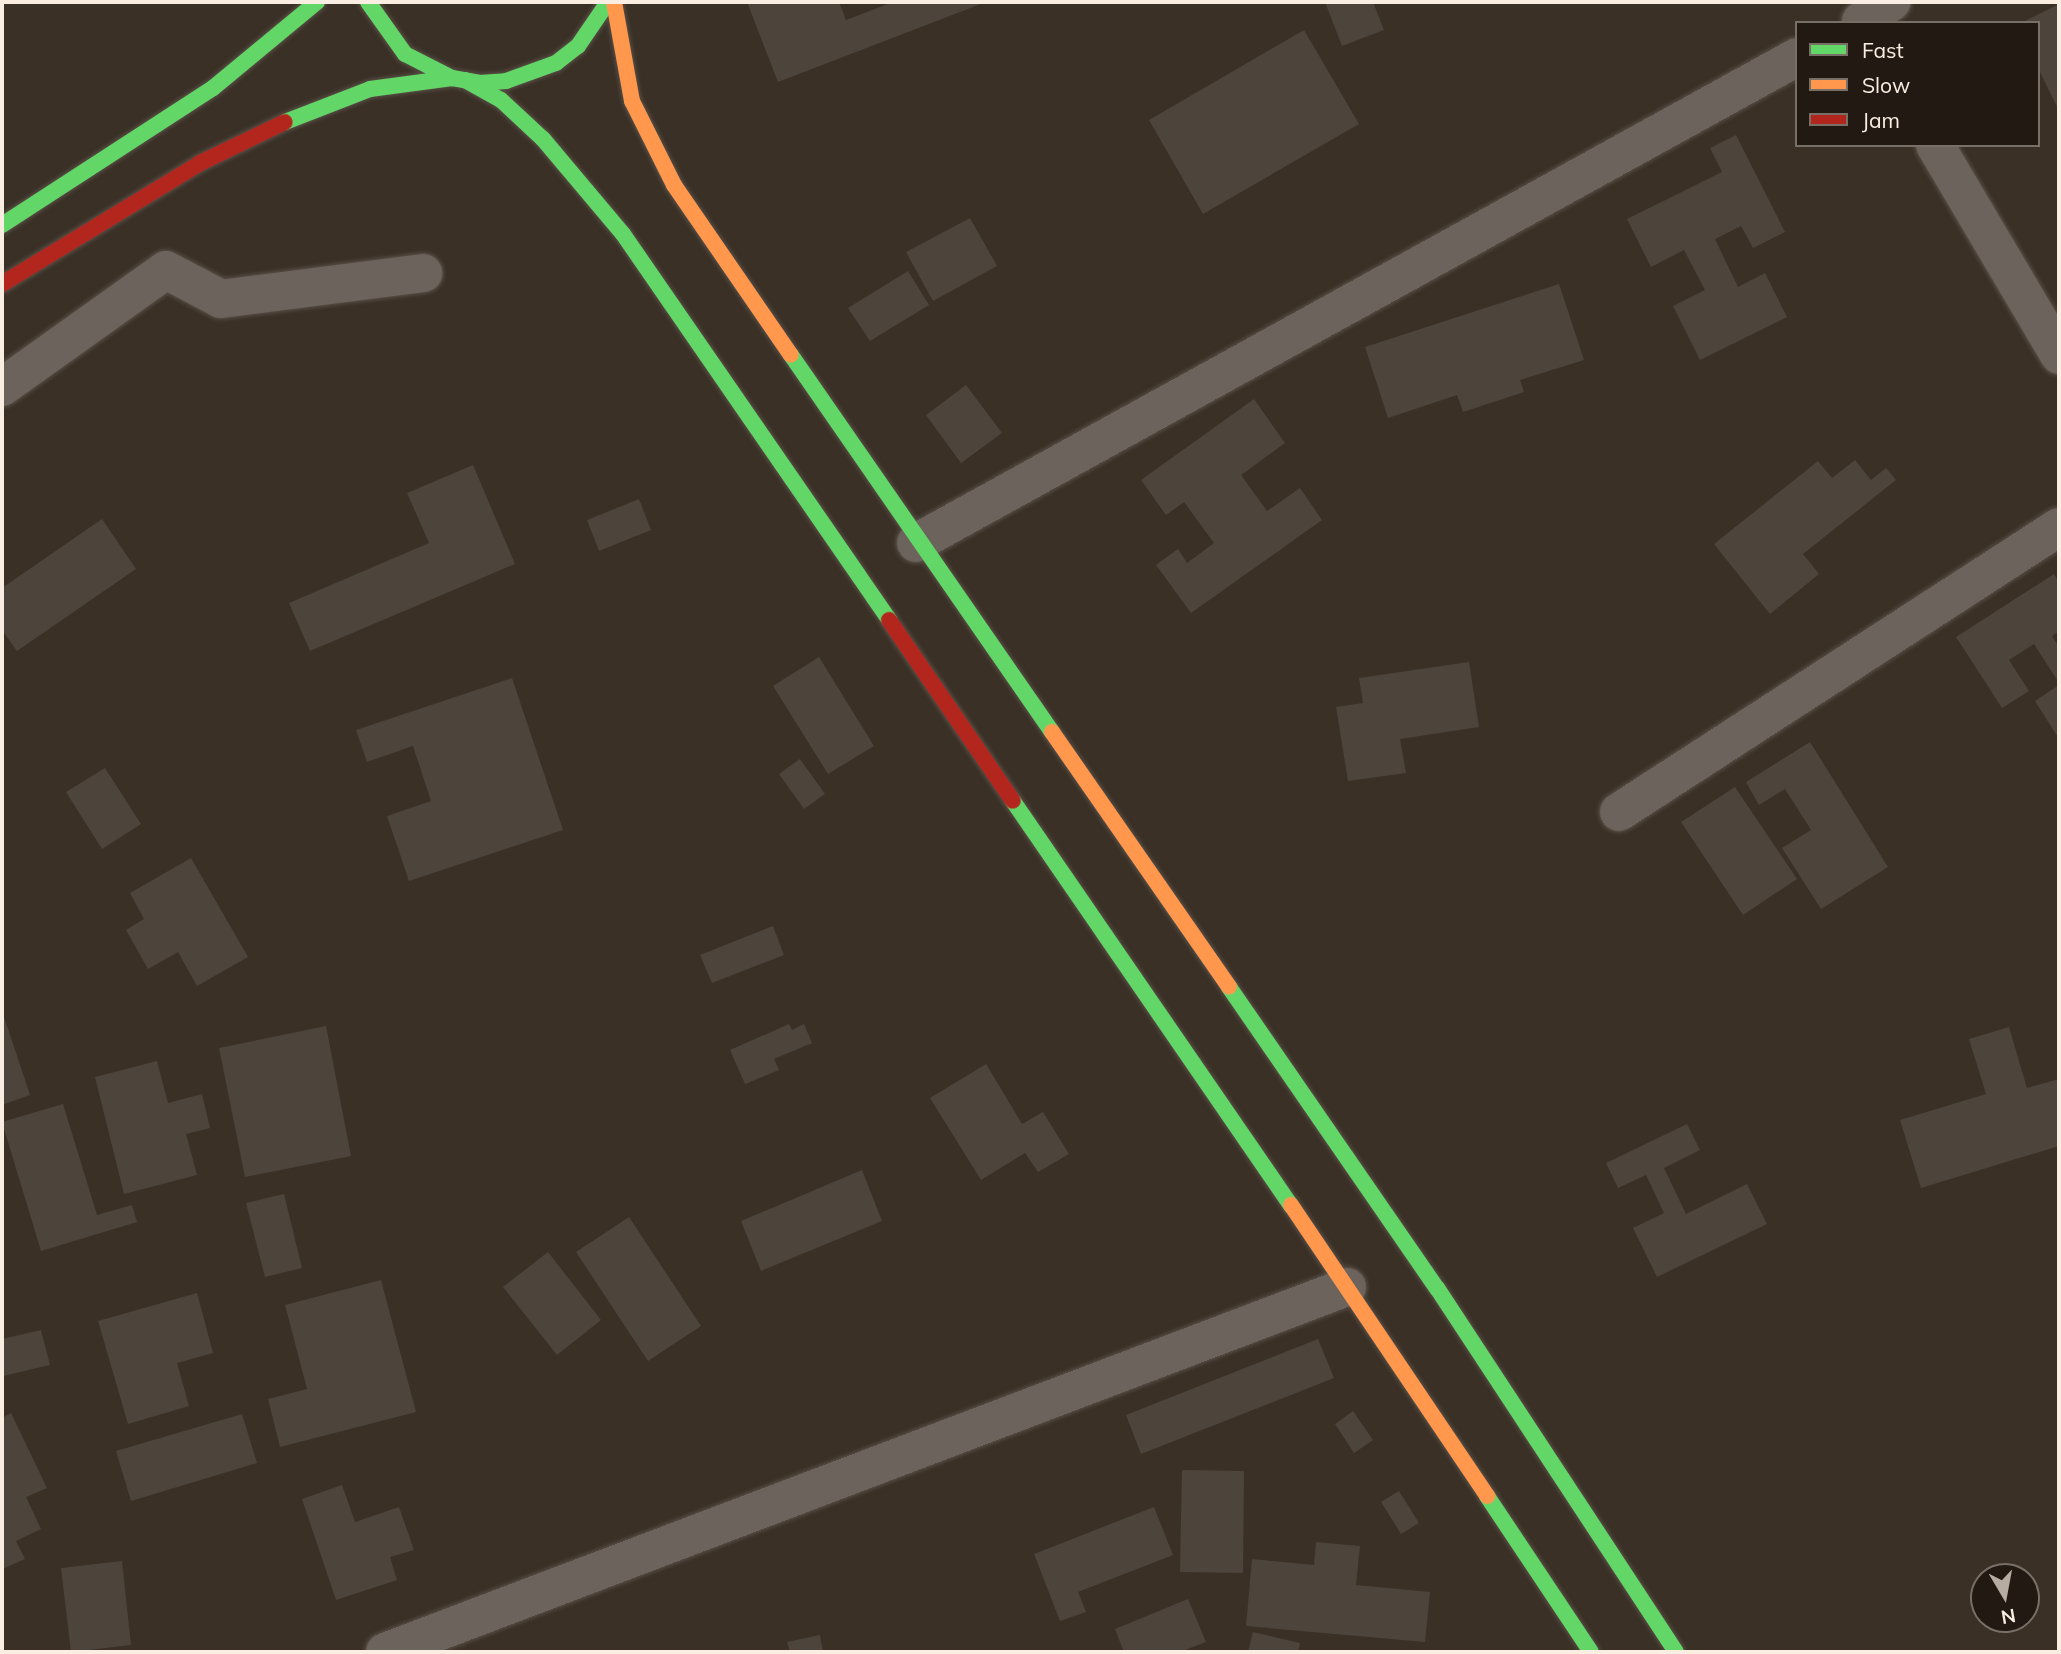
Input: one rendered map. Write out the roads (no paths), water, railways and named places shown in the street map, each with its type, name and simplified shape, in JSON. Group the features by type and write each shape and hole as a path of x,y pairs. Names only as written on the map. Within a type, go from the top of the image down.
{"main road":[{"path":"2,226 213,88 317,2"},
{"path":"368,2 405,54 501,100 543,139 623,234 1347,1287 1591,1652"},
{"path":"2,285 200,163 270,128 370,89 420,78 506,81 556,63 578,46 608,2"},
{"path":"614,2 623,71 665,170 916,543 1437,1288 1676,1652"}],"street":[{"path":"916,543 1795,58"},
{"path":"1936,147 2059,355"},
{"path":"2,387 166,270 221,299 424,273"},
{"path":"1619,812 2059,527"},
{"path":"385,1652 1347,1287"}]}
